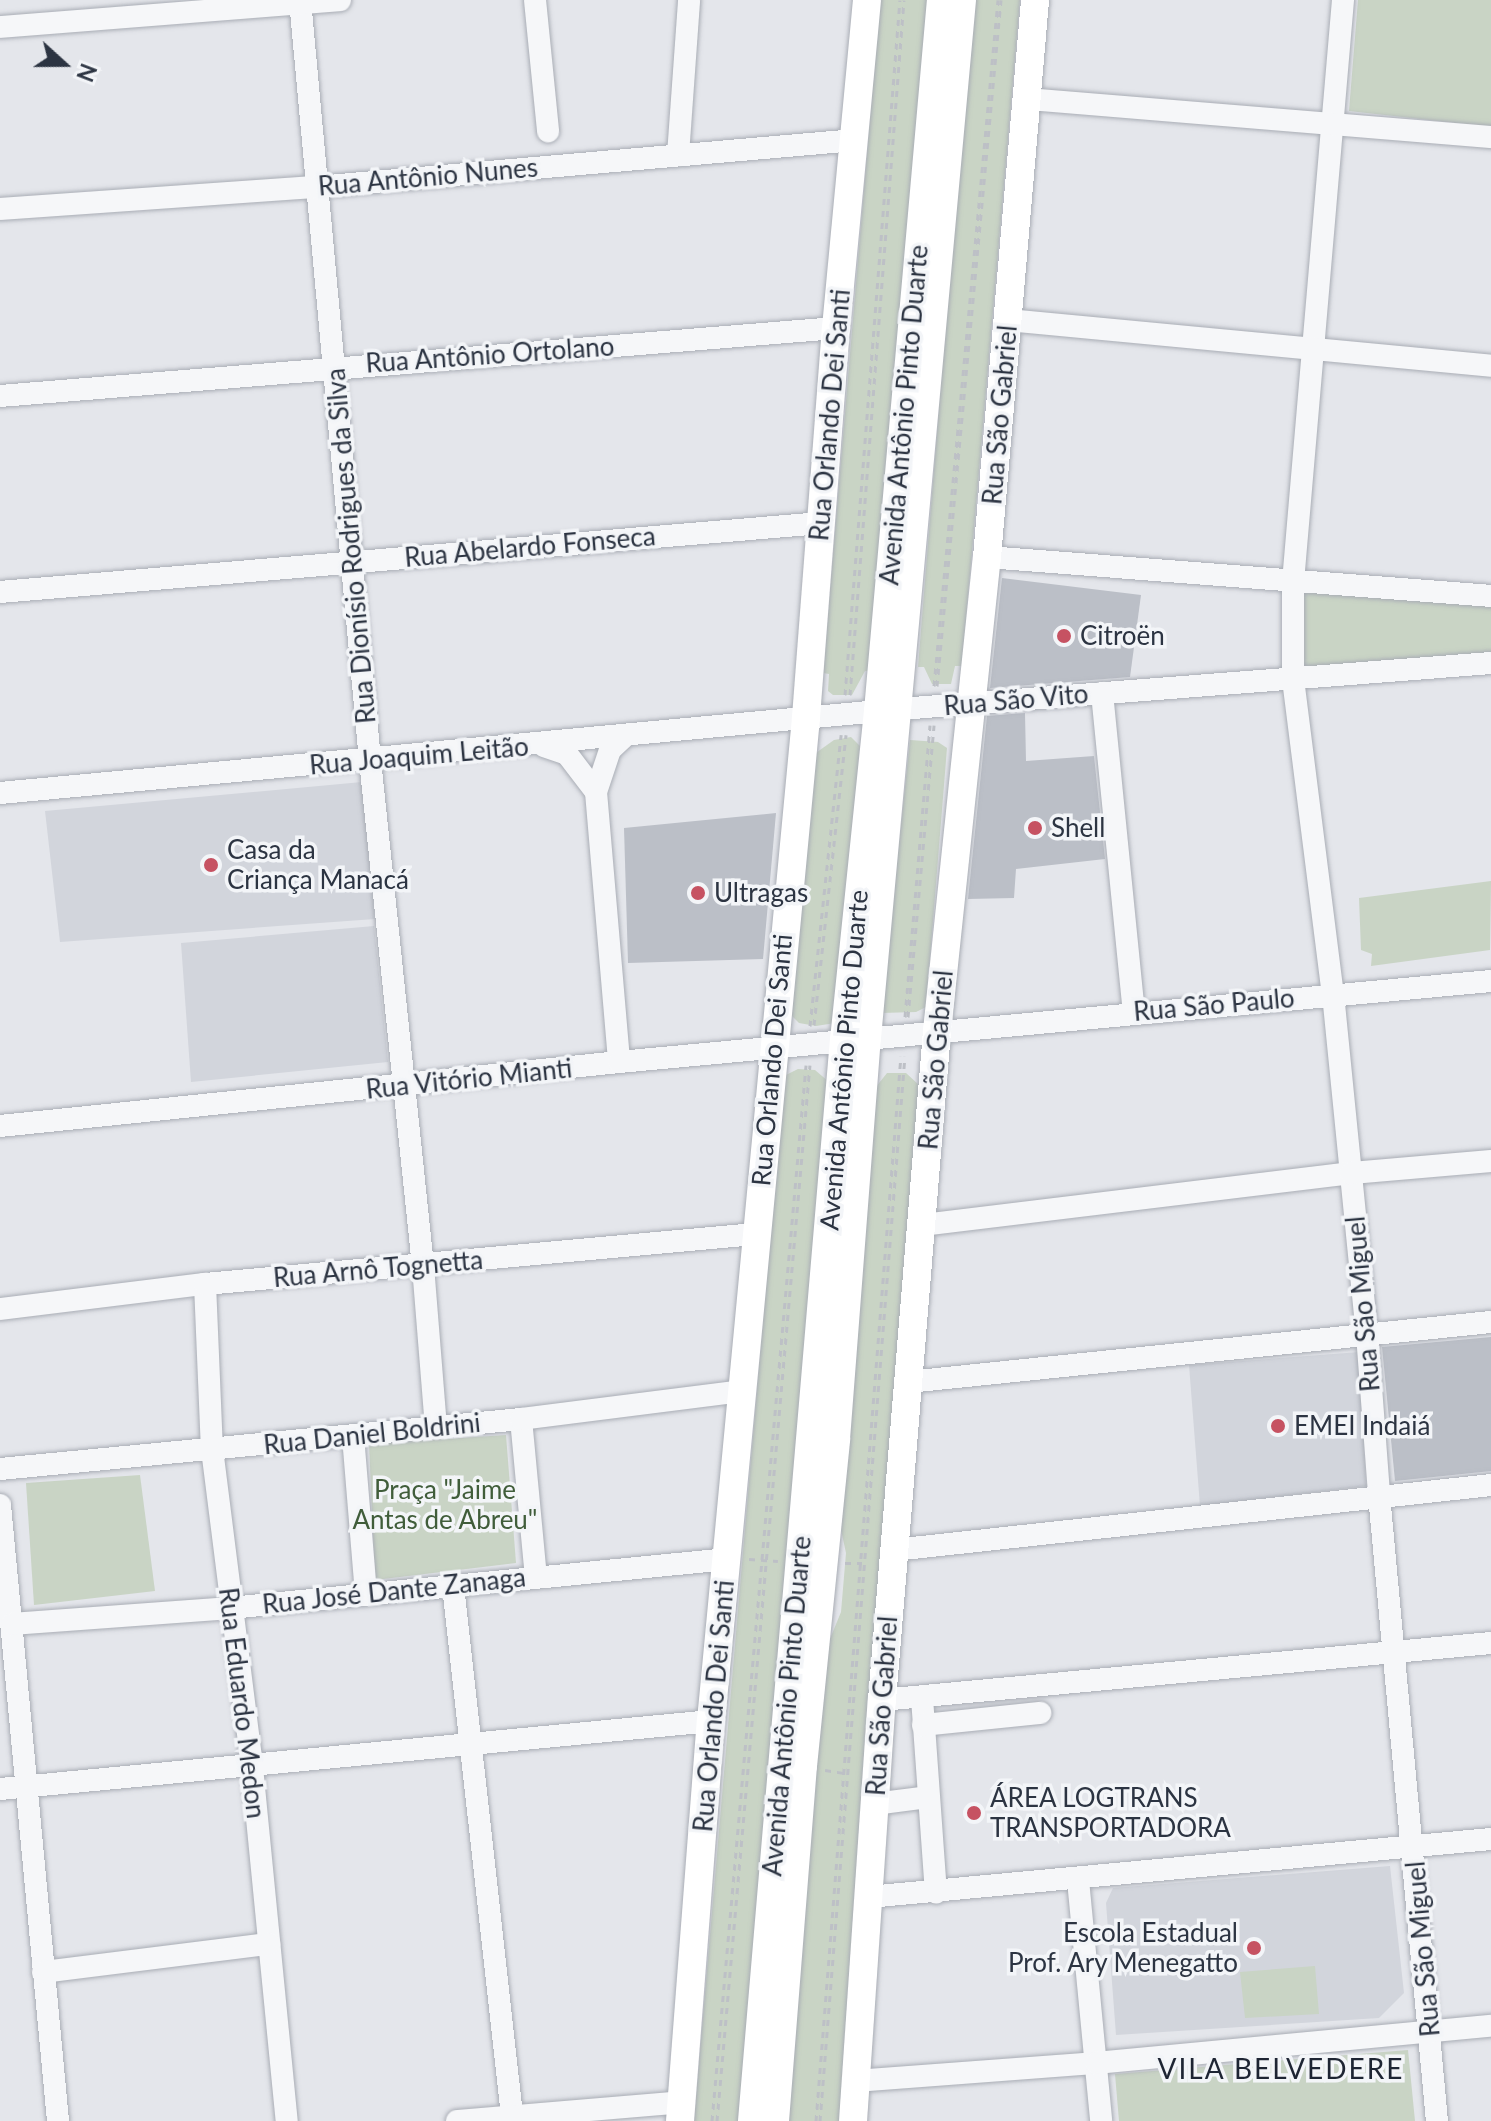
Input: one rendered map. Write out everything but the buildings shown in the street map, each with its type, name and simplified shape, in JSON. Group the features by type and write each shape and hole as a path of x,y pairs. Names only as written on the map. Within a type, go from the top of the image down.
{"main road":[{"name":"Rua Orlando Dei Santi","path":"681,2111 711,1721 806,717 836,328 867,0"},
{"name":"Avenida Antônio Pinto Duarte","path":"889,710 941,0"},
{"name":"Avenida Antônio Pinto Duarte","path":"752,2121 856,1039 962,0"},
{"name":"Rua São Gabriel","path":"853,2121 882,1700 937,1031 987,557 1035,0"},
{"name":"Avenida Antônio Pinto Duarte","path":"775,2121 803,1766 836,1439 856,1039"}],"street":[{"path":"0,27 340,0"},
{"path":"535,0 548,131"},
{"path":"678,155 689,0"},
{"name":"Rua São Miguel","path":"1343,0 1293,582 1293,679 1333,994 1351,1173 1437,2121"},
{"name":"Rua Dionísio Rodrigues da Silva","path":"300,2 436,1427"},
{"path":"1028,99 1491,137"},
{"name":"Rua Antônio Nunes","path":"0,209 317,187 855,140"},
{"path":"1008,320 1491,366"},
{"name":"Rua Antônio Ortolano","path":"0,396 836,328"},
{"name":"Rua Abelardo Fonseca","path":"0,592 821,523"},
{"path":"987,557 1491,596"},
{"name":"Rua São Vito","path":"542,745 806,717 1491,663"},
{"path":"1102,693 1134,1013"},
{"path":"619,1062 596,792 610,750 624,737"},
{"name":"Rua Joaquim Leitão","path":"0,793 542,745 567,754 596,792"},
{"name":"Rua São Paulo","path":"937,1031 1491,981"},
{"name":"Rua Vitório Mianti","path":"0,1126 937,1031"},
{"path":"922,1225 1351,1173 1491,1161"},
{"name":"Rua Arnô Tognetta","path":"0,1309 205,1284 756,1234"},
{"name":"Rua Eduardo Medon","path":"205,1284 212,1449 252,1767 287,2121"},
{"path":"908,1382 1491,1322"},
{"name":"Rua Daniel Boldrini","path":"0,1469 521,1419 744,1391"},
{"path":"521,1419 536,1577"},
{"path":"353,1436 366,1594"},
{"path":"894,1550 1491,1485"},
{"path":"0,1505 58,2121"},
{"name":"Rua José Dante Zanaga","path":"12,1624 230,1608 728,1559"},
{"path":"453,1586 512,2115"},
{"path":"882,1700 1491,1643"},
{"path":"922,1698 936,1892"},
{"path":"923,1725 1040,1713"},
{"path":"0,1789 711,1721"},
{"path":"874,1804 928,1797"},
{"path":"868,1897 1078,1880 1414,1844 1491,1839"},
{"path":"1078,1880 1101,2121"},
{"path":"43,1972 269,1944"},
{"path":"856,2081 1096,2063 1491,2026"},
{"path":"457,2121 512,2115 681,2111"}],"path":[{"path":"714,2121 810,1043 846,714 902,0"},
{"path":"818,2121 905,1034 999,0"}],"shaded area":[{"name":"Casa da Criança Manacá","path":"362,782 375,919 60,942 45,811"},
{"path":"374,926 388,1062 191,1082 181,943"},
{"name":"EMEI Indaiá","path":"1360,1352 1366,1486 1200,1506 1189,1365"},
{"name":"Escola Estadual Prof. Ary Menegatto","path":"1390,1866 1404,1993 1379,2018 1116,2035 1106,1903 1113,1888"}],"green space":[{"path":"880,0 929,0 872,671 865,671 852,695 833,695 828,691 829,674 823,673"},
{"path":"972,0 1020,0 962,666 955,666 951,684 932,684 924,667 918,667"},
{"path":"1358,0 1491,0 1491,127 1349,111"},
{"path":"1304,589 1491,602 1491,654 1302,667"},
{"path":"851,737 860,746 835,1023 816,1026 799,1023 790,1014 813,755 834,740"},
{"path":"910,740 938,742 947,748 926,1007 916,1012 881,1013"},
{"path":"1491,881 1490,950 1371,966 1372,954 1361,950 1359,898"},
{"path":"798,1069 815,1070 829,1082 744,2121 694,2121 784,1076"},
{"path":"887,1073 906,1073 919,1085 840,2121 785,2121 823,1656 841,1612 846,1553 837,1511 872,1092"},
{"name":"Praça \"Jaime Antas de Abreu\"","path":"506,1435 516,1563 375,1580 369,1444"},
{"path":"140,1475 155,1591 34,1605 26,1483"},
{"path":"1315,1966 1319,2014 1245,2018 1240,1972"},
{"path":"1408,2050 1415,2121 1119,2121 1115,2074"}],"place":[{"name":"Citroën","path":"1064,636"},
{"name":"Shell","path":"1035,828"},
{"name":"Casa da Criança Manacá","path":"211,865"},
{"name":"Ultragas","path":"698,893"},
{"name":"EMEI Indaiá","path":"1278,1426"},
{"name":"ÁREA LOGTRANS TRANSPORTADORA","path":"974,1813"},
{"name":"Escola Estadual Prof. Ary Menegatto","path":"1254,1948"}],"district":[{"name":"VILA BELVEDERE","path":"1281,2068"}]}
